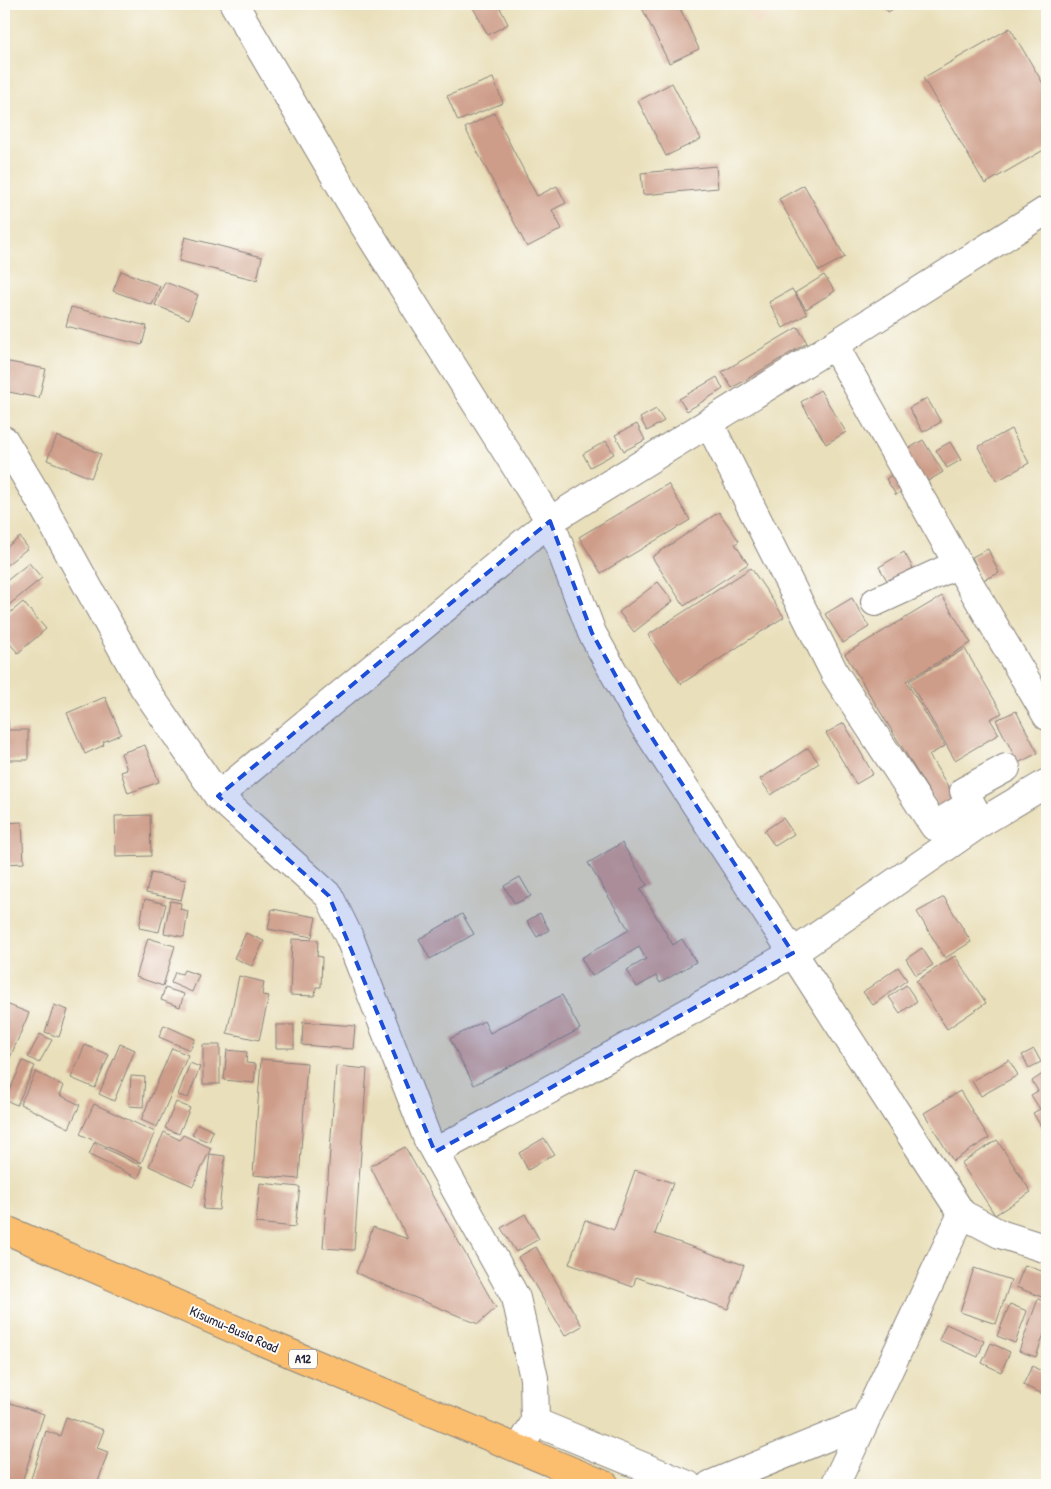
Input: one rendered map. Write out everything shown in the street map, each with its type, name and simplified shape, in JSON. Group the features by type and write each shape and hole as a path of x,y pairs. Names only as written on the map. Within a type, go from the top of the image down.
{"highway":[{"name":"Kisumu-Busia Road","path":"4,1228 277,1348 605,1485"}],"street":[{"path":"234,4 362,222 550,521 592,633 638,718 962,1214 1000,1234 1047,1249"},
{"path":"218,796 550,521 1047,210"},
{"path":"834,345 958,564 1047,716"},
{"path":"709,423 835,674 934,826 976,813 1047,783"},
{"path":"4,440 38,496 143,686 218,796 329,896 350,939 428,1140 516,1298 534,1378 535,1422 521,1446"},
{"path":"876,602 958,564"},
{"path":"976,813 964,791 1006,768"},
{"path":"435,1152 793,953 976,813"},
{"path":"835,1485 962,1214"},
{"path":"535,1422 688,1485"},
{"path":"710,1485 864,1422"}],"highlighted area":[{"path":"550,521 592,633 639,718 793,953 435,1152 329,896 218,796"}],"shaded area":[{"path":"743,4 793,4 755,26"}],"building":[{"path":"471,4 508,4 500,8 508,24 488,35"},
{"path":"640,4 678,4 699,49 669,63"},
{"path":"883,4 901,4 888,12"},
{"path":"1010,28 1047,90 1047,148 985,184 923,78"},
{"path":"493,78 503,103 458,121 447,96"},
{"path":"672,83 701,139 666,156 638,101"},
{"path":"494,113 537,196 557,186 566,203 552,210 562,229 527,247 465,128"},
{"path":"716,166 718,188 643,195 641,173"},
{"path":"804,185 845,257 819,271 779,199"},
{"path":"185,237 262,257 257,280 179,261"},
{"path":"121,271 160,286 152,305 113,291"},
{"path":"824,275 835,291 806,309 795,293"},
{"path":"165,282 198,295 189,319 155,305"},
{"path":"792,289 807,314 783,328 769,302"},
{"path":"71,307 147,326 142,345 66,326"},
{"path":"798,327 807,343 732,388 722,372"},
{"path":"4,361 46,369 39,398 4,391"},
{"path":"717,377 723,389 687,411 679,399"},
{"path":"820,390 846,432 826,444 801,402"},
{"path":"927,398 941,422 923,432 909,408"},
{"path":"656,409 664,421 647,431 640,418"},
{"path":"637,424 645,440 624,451 615,435"},
{"path":"1011,429 1029,463 997,481 978,447"},
{"path":"57,436 101,454 91,478 47,460"},
{"path":"923,440 943,472 923,484 903,452"},
{"path":"606,441 614,454 590,467 583,454"},
{"path":"950,442 961,460 947,468 936,450"},
{"path":"899,470 909,486 896,495 886,479"},
{"path":"668,484 690,520 601,573 579,537"},
{"path":"719,512 739,541 735,544 748,564 684,606 652,557"},
{"path":"20,537 28,548 4,567 4,549"},
{"path":"988,549 999,573 983,580 972,557"},
{"path":"904,552 913,568 888,582 879,567"},
{"path":"29,563 42,578 4,609 4,583"},
{"path":"751,568 784,617 681,684 648,635"},
{"path":"658,582 673,601 634,632 619,612"},
{"path":"942,596 971,643 906,681 945,746 929,755 960,806 944,816 845,654"},
{"path":"852,598 869,627 843,643 825,614"},
{"path":"23,602 46,629 18,653 4,637 4,618"},
{"path":"965,649 1002,713 990,719 999,734 955,760 909,681"},
{"path":"105,697 121,734 103,742 104,745 85,754 67,713"},
{"path":"1016,711 1038,753 1018,763 996,720"},
{"path":"4,721 8,721 8,730 28,730 28,760 4,760"},
{"path":"844,723 873,774 856,784 826,733"},
{"path":"145,745 159,782 128,793 121,772 127,770 121,753"},
{"path":"808,748 819,763 771,795 760,779"},
{"path":"150,815 151,856 116,857 115,816"},
{"path":"783,818 794,834 775,846 764,831"},
{"path":"22,822 24,863 4,864 4,823"},
{"path":"622,843 647,885 640,889 673,945 682,939 696,962 660,983 656,976 637,987 627,970 646,959 639,947 592,976 581,958 629,930 588,863"},
{"path":"151,873 186,880 181,900 146,893"},
{"path":"520,877 531,896 515,904 504,886"},
{"path":"944,897 971,942 945,958 917,912"},
{"path":"145,899 166,904 159,932 139,928"},
{"path":"170,901 181,903 180,909 188,911 184,937 164,933"},
{"path":"272,909 316,917 312,937 268,929"},
{"path":"540,913 549,930 537,937 527,921"},
{"path":"462,914 474,934 430,959 419,939"},
{"path":"246,933 264,941 252,966 234,958"},
{"path":"148,938 175,946 163,986 136,977"},
{"path":"292,939 318,940 317,956 322,957 321,987 316,987 315,996 290,995"},
{"path":"922,948 933,965 916,975 906,959"},
{"path":"955,956 986,1003 947,1029 916,981"},
{"path":"898,967 907,980 873,1005 863,992"},
{"path":"184,970 199,975 192,992 171,983 175,972 182,974"},
{"path":"239,976 264,982 262,995 269,996 259,1040 227,1033"},
{"path":"906,985 917,1001 900,1013 889,997"},
{"path":"165,988 184,994 180,1007 161,1000"},
{"path":"562,995 580,1029 474,1085 450,1039 484,1021 490,1033"},
{"path":"4,1003 29,1013 4,1072"},
{"path":"54,1005 68,1010 59,1037 45,1032"},
{"path":"303,1022 355,1026 353,1049 302,1045"},
{"path":"164,1025 195,1039 190,1050 159,1037"},
{"path":"276,1025 294,1025 294,1048 276,1048"},
{"path":"40,1034 52,1040 39,1063 28,1057"},
{"path":"120,1044 135,1050 114,1101 99,1094"},
{"path":"85,1045 109,1055 95,1088 71,1078"},
{"path":"203,1045 220,1045 220,1084 203,1084"},
{"path":"172,1048 188,1055 157,1127 141,1120"},
{"path":"1034,1049 1041,1062 1029,1068 1022,1055"},
{"path":"227,1050 247,1052 246,1063 256,1064 254,1083 224,1080"},
{"path":"261,1059 307,1063 299,1179 253,1175"},
{"path":"1009,1060 1018,1075 981,1096 972,1081"},
{"path":"23,1061 35,1066 17,1105 5,1100"},
{"path":"190,1063 200,1067 188,1098 178,1095"},
{"path":"336,1066 367,1069 354,1250 323,1248"},
{"path":"1047,1071 1047,1136 1033,1113 1040,1109 1031,1095 1038,1091 1032,1081"},
{"path":"36,1072 64,1086 60,1095 80,1105 69,1128 20,1104"},
{"path":"131,1076 145,1077 143,1107 129,1106"},
{"path":"960,1091 989,1138 953,1161 924,1113"},
{"path":"176,1102 190,1108 179,1134 165,1128"},
{"path":"94,1104 155,1132 141,1163 80,1134"},
{"path":"198,1124 213,1131 209,1142 192,1135"},
{"path":"164,1132 180,1140 183,1135 211,1148 193,1186 149,1166"},
{"path":"544,1138 554,1154 528,1170 519,1153"},
{"path":"997,1140 1031,1192 995,1215 961,1163"},
{"path":"94,1143 143,1167 138,1178 89,1155"},
{"path":"405,1147 496,1308 478,1324 356,1273 373,1227 408,1239 370,1166"},
{"path":"210,1154 225,1156 219,1210 203,1209"},
{"path":"635,1170 673,1183 655,1234 744,1265 728,1309 636,1277 633,1287 569,1264 585,1220 614,1230"},
{"path":"260,1183 300,1187 295,1227 256,1223"},
{"path":"525,1214 539,1239 516,1252 501,1228"},
{"path":"536,1247 582,1326 565,1336 518,1257"},
{"path":"1025,1265 1047,1273 1047,1299 1016,1287"},
{"path":"974,1268 1011,1280 996,1324 960,1312"},
{"path":"1038,1299 1047,1303 1047,1326 1036,1357 1019,1351"},
{"path":"1010,1304 1027,1311 1015,1343 997,1336"},
{"path":"946,1324 984,1341 978,1357 939,1340"},
{"path":"991,1343 1010,1352 1001,1372 982,1363"},
{"path":"1032,1366 1047,1374 1047,1396 1023,1385"},
{"path":"4,1401 44,1414 21,1485 4,1485"},
{"path":"66,1417 104,1430 97,1448 108,1452 97,1485 29,1485 46,1431 60,1436"}]}
